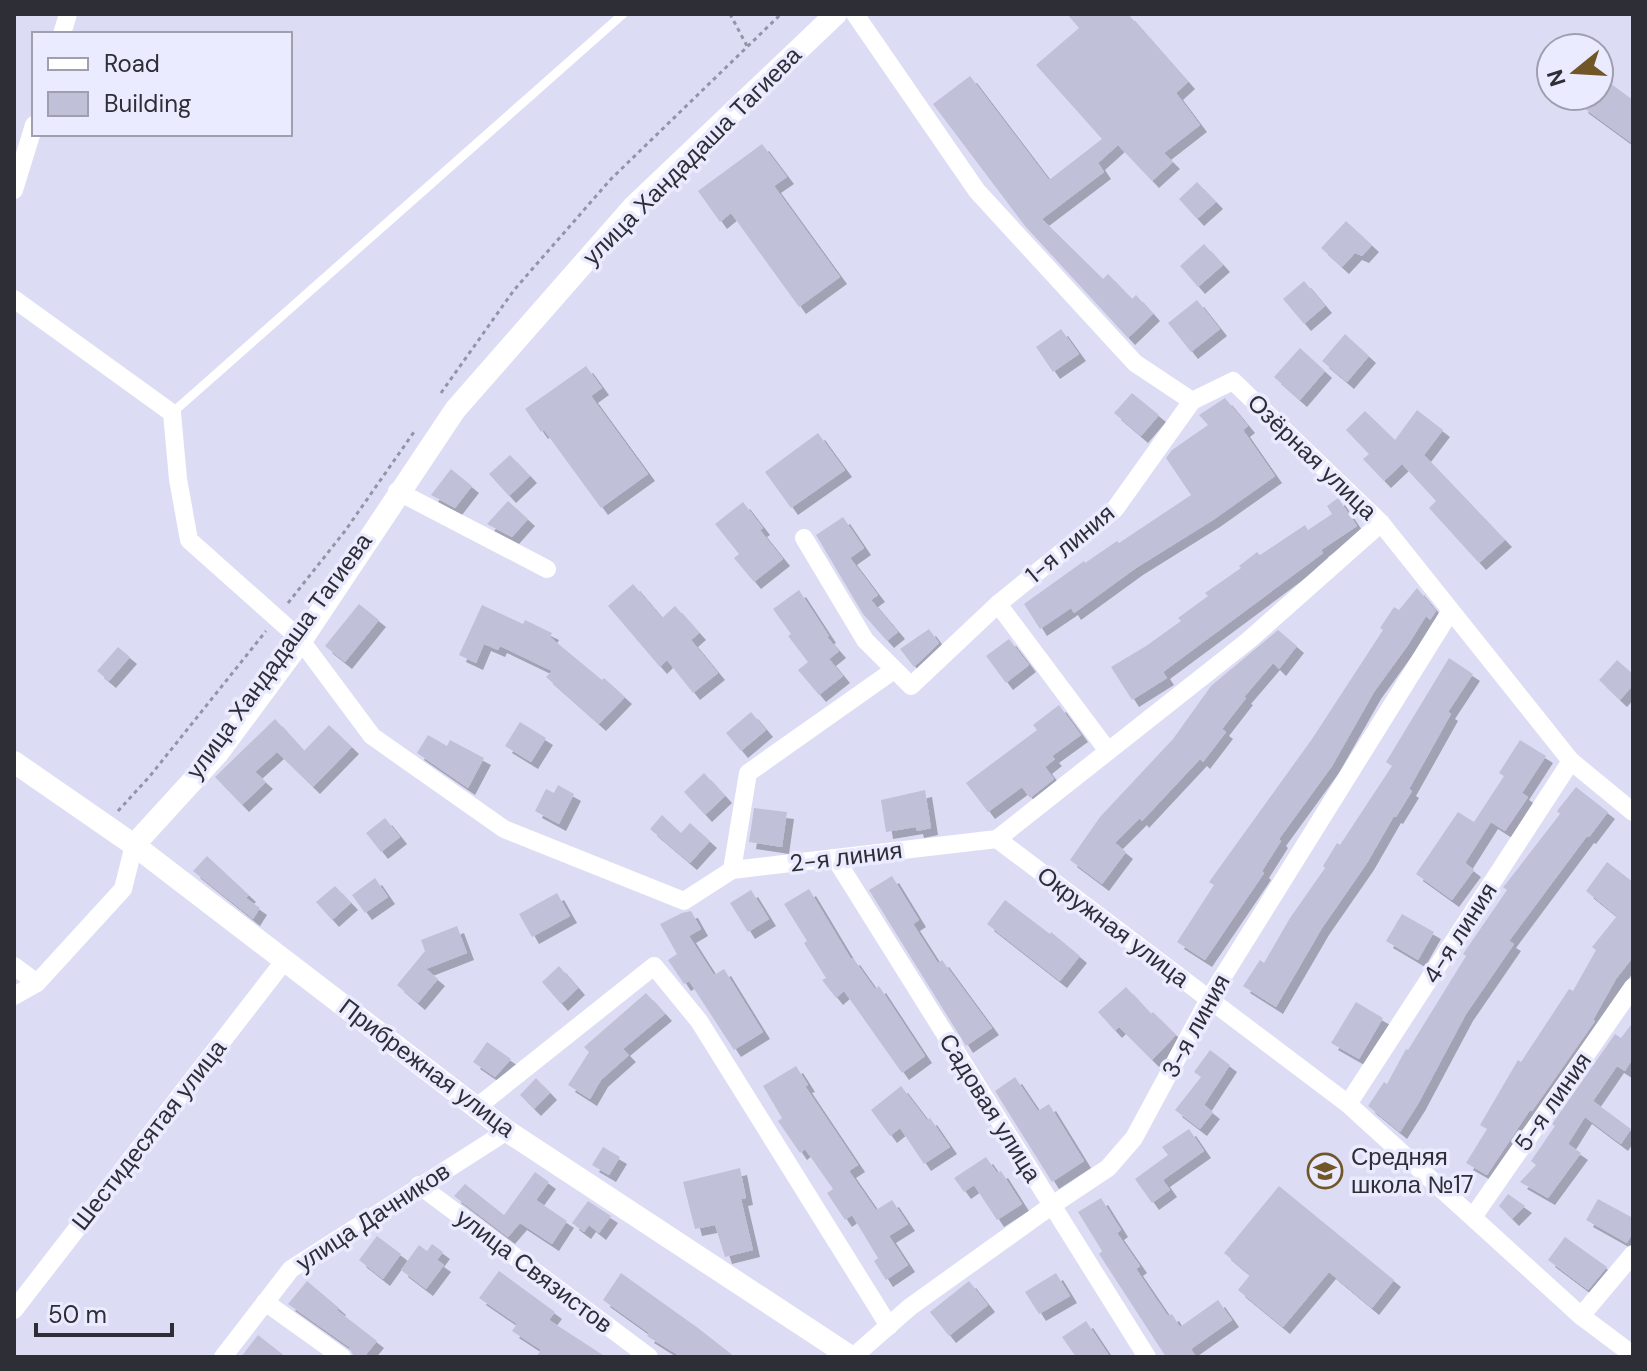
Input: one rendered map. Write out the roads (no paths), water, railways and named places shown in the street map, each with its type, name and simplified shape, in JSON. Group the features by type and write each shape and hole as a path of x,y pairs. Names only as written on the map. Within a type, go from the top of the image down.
{"street":[{"name":"улица Хандадаша Тагиева","path":"134,845 215,751 300,639 456,402 633,202 834,14"},
{"path":"855,14 977,191 1135,363 1192,401"},
{"path":"14,190 32,132"},
{"path":"14,299 172,413 178,479 189,540 300,639"},
{"name":"Озёрная улица","path":"1192,401 1233,381 1381,523 1571,761 1633,812"},
{"name":"1-я линия","path":"894,670 911,686 998,604 1115,509 1192,401"},
{"path":"398,491 547,569"},
{"path":"997,839 1249,640 1381,523"},
{"path":"732,870 748,773 894,670 865,640 804,538"},
{"path":"998,604 1108,751"},
{"name":"3-я линия","path":"852,1357 910,1307 1108,1168 1134,1138 1209,999 1450,612"},
{"name":"2-я линия","path":"300,639 372,736 504,829 684,901 732,870 997,839"},
{"name":"4-я линия","path":"1348,1104 1571,761"},
{"name":"Прибрежная улица","path":"14,762 134,845 507,1131 852,1357"},
{"name":"Окружная улица","path":"997,839 1348,1104 1581,1316 1633,1355"},
{"path":"14,996 37,983 123,889 134,845"},
{"name":"Садовая улица","path":"835,858 1147,1357"},
{"name":"Шестидесятая улица","path":"14,1310 285,960"},
{"path":"14,966 37,983"},
{"path":"477,1107 654,966 699,1021 889,1326"},
{"name":"5-я линия","path":"1473,1217 1633,987"},
{"name":"улица Дачников","path":"223,1357 291,1269 507,1131"},
{"name":"улица Связистов","path":"419,1185 649,1357"},
{"path":"1581,1316 1633,1254"},
{"path":"265,1302 342,1357"}],"lane":[{"path":"172,413 623,14"}],"place":[{"name":"Средняя школа №17","path":"1325,1171"}]}
